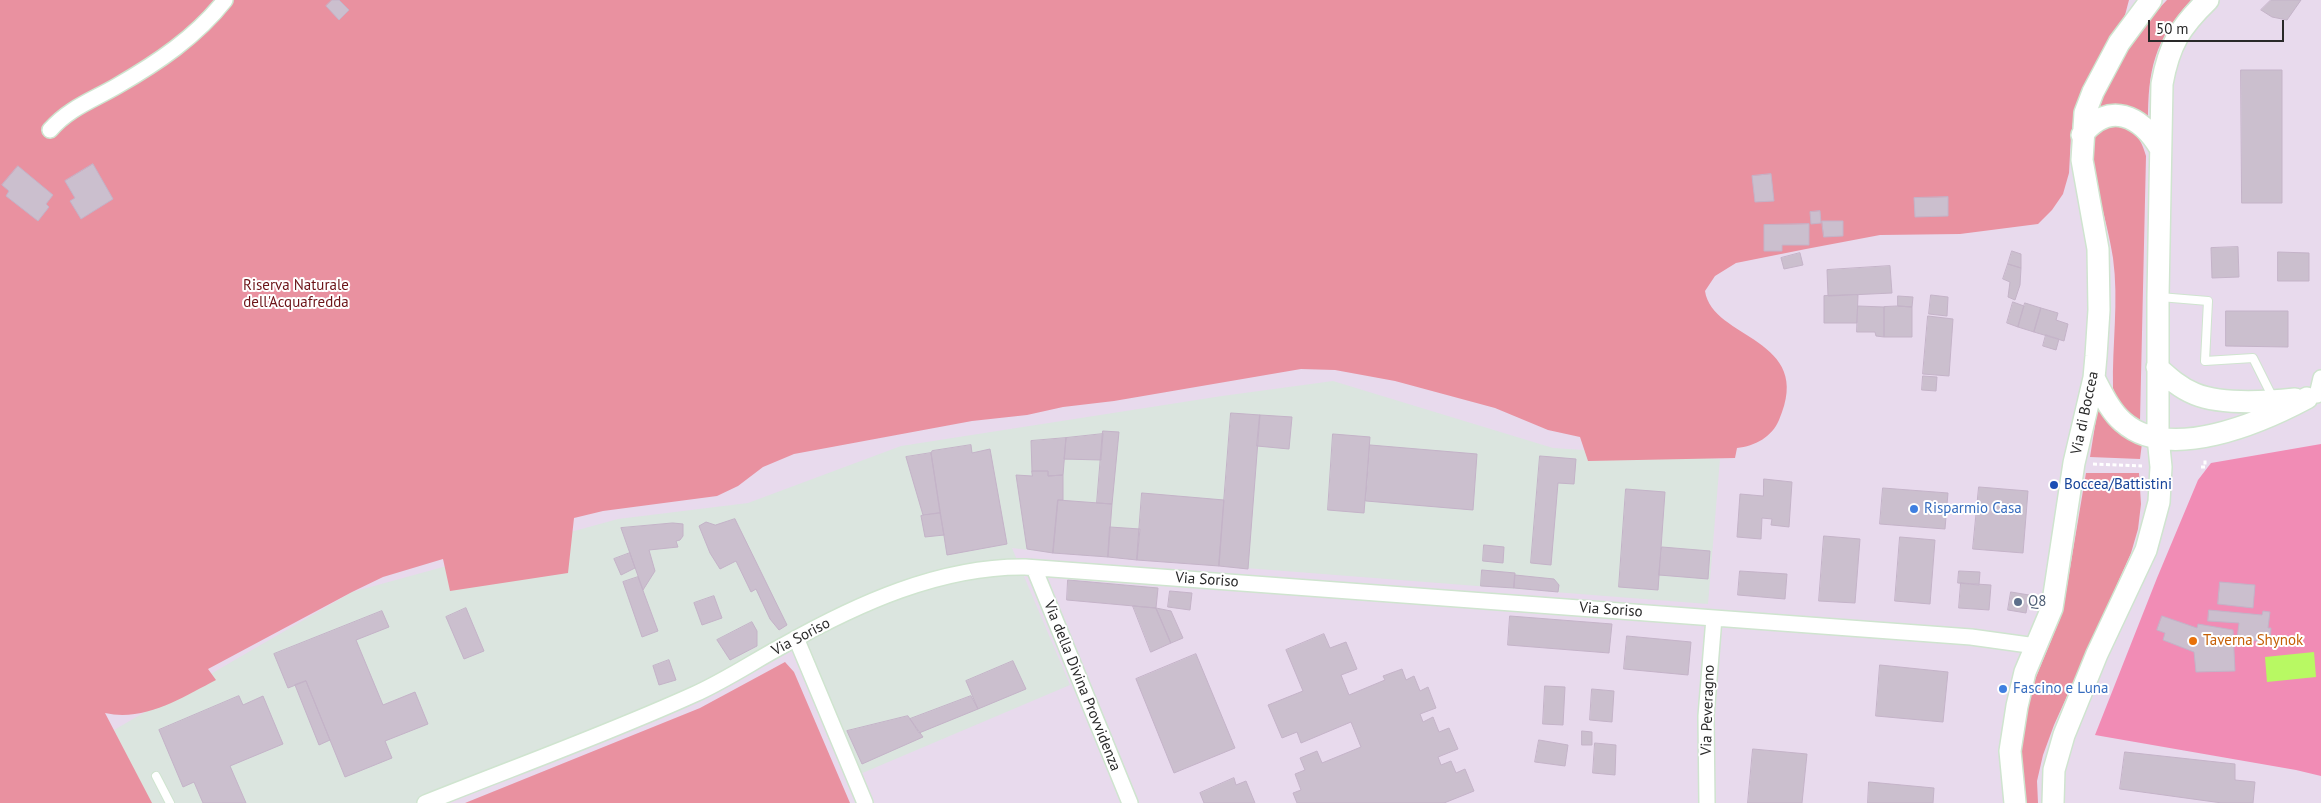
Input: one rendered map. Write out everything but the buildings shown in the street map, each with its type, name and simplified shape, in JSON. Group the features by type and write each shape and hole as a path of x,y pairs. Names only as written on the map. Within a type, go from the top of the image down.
{"main road":[{"name":"Via di Boccea","path":"2015,803 2011,762 2012,740 2022,684 2052,608 2074,463 2094,378 2099,310 2098,249 2084,177 2082,135 2085,113 2093,92 2127,31 2151,0"},
{"path":"2052,803 2054,770 2064,735 2097,654 2146,550 2154,527 2159,502 2161,480 2157,367 2162,84 2168,54 2184,25 2208,0"},
{"path":"2082,135 2090,126 2101,119 2130,117 2142,125 2160,148"},
{"path":"2157,367 2176,384 2205,398 2274,401 2316,391"},
{"path":"2094,378 2113,410 2124,423 2136,431 2158,437 2185,438 2216,434 2268,417 2316,391"}],"street":[{"path":"50,130 78,106 129,79 174,50 197,30 225,0"},
{"name":"Via Soriso","path":"425,803 695,694 796,638 876,601 931,580 991,568 1034,568 1971,637 2036,646"},
{"name":"Via della Divina Provvidenza","path":"1034,568 1130,803"},
{"name":"Via Peveragno","path":"1707,803 1706,709 1714,618"},
{"path":"796,638 864,803"}],"lane":[{"path":"2158,297 2208,301 2205,360 2253,358 2274,401"},
{"path":"156,776 170,803"}],"path":[{"path":"2201,467 2205,467 2205,460"},
{"path":"2090,463 2144,466"}],"shaded area":[{"path":"1333,381 1553,448 1720,459 1708,604 1053,553 1012,548 1070,685 853,777 796,639 742,670 425,803 151,803 114,730 352,592 618,519 748,503 901,446 1222,396"},
{"path":"2321,444 2321,776 2095,735 2198,480 2211,463"},
{"path":"2314,652 2316,677 2267,682 2265,657"}],"green space":[{"name":"Riserva Naturale dell'Acquafredda","path":"0,0 2129,0 2125,15 2088,78 2075,109 2071,135 2069,173 2063,194 2052,210 2038,224 1960,234 1880,235 1736,263 1715,276 1705,291 1712,307 1725,320 1774,356 1784,372 1787,393 1779,420 1772,431 1756,443 1737,448 1735,458 1588,461 1580,437 1548,430 1495,408 1395,381 1335,370 1301,369 1114,401 1063,407 1027,415 972,421 794,454 763,467 738,486 717,496 603,511 574,518 568,573 450,591 443,559 383,577 208,669 216,680 177,700 149,711 135,714 105,713 152,803 0,803"},
{"path":"2167,0 2191,0 2169,29 2156,57 2150,87 2148,123 2099,110 2104,94 2126,51"},
{"path":"2105,125 2121,127 2132,132 2140,141 2146,156 2140,421 2125,413 2113,388 2115,274 2110,242 2096,181 2093,150 2093,134"},
{"path":"2098,407 2116,431 2127,438 2142,443 2140,459 2090,457"},
{"path":"2086,473 2139,473 2141,504 2138,529 2131,553 2054,725 2043,755 2037,781 2038,803 2023,803 2018,761 2027,699 2060,619"},
{"path":"785,662 794,672 850,803 465,803 700,708"}],"place":[{"name":"Boccea/Battistini","path":"2054,485"},
{"name":"Risparmio Casa","path":"1914,509"},
{"name":"Q8","path":"2018,602"},
{"name":"Taverna Shynok","path":"2193,641"},
{"name":"Fascino e Luna","path":"2003,689"}]}
